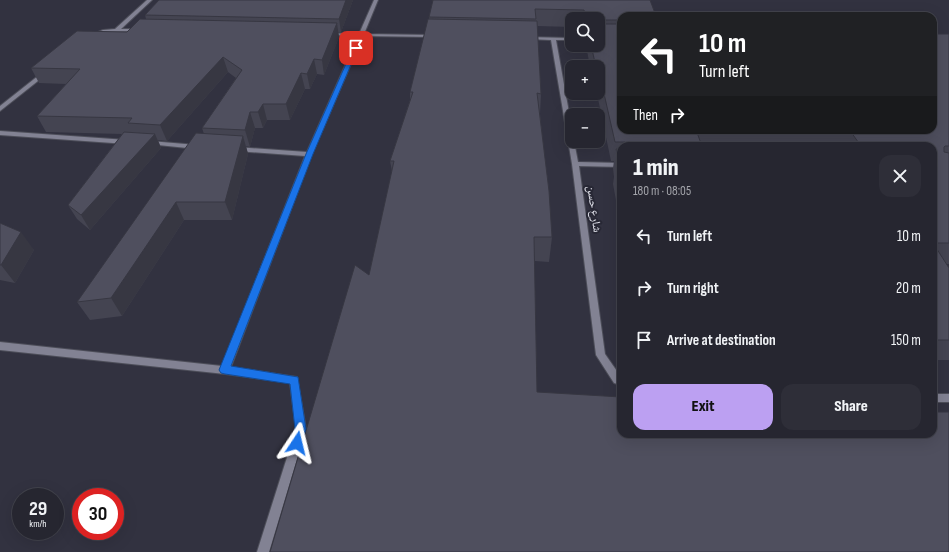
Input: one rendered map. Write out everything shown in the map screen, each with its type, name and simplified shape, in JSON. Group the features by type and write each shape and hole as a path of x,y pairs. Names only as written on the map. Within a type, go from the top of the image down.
{"street":[{"path":"117,30 150,0"},
{"path":"225,370 309,154 376,0"},
{"path":"89,37 103,31 149,30"},
{"path":"322,34 441,36"},
{"path":"521,38 565,38"},
{"name":"شارع حسن","path":"552,38 575,164 601,355 617,378"},
{"path":"0,109 47,71"},
{"path":"0,133 135,142"},
{"path":"143,143 206,147"},
{"path":"230,149 309,154"},
{"path":"575,164 617,165"},
{"path":"0,346 225,370 294,380 301,429 263,552"},
{"path":"937,398 949,398"}],"building":[{"path":"159,0 346,0 339,19 145,15"},
{"path":"433,0 650,0 654,12 617,12 617,20 605,20 605,12 535,9 536,19 429,17"},
{"path":"140,19 337,23 322,60 314,59 307,74 301,73 286,104 263,104 258,112 250,112 245,130 202,128 242,70 223,57 160,125 128,123 132,118 37,116 80,69 31,68 77,31 127,32"},
{"path":"428,19 537,21 541,94 537,93 549,191 552,237 534,237 537,392 617,397 617,438 937,438 937,412 949,412 949,552 270,552 355,265 369,275 394,161 390,161 413,92 410,92"},
{"path":"605,24 617,24 617,134 698,134 700,142 615,142 605,98 605,60 594,60 593,52 605,52"},
{"path":"937,34 949,34 949,146 944,147 944,152 949,153 949,243 937,243 937,142 858,142 852,134 937,134"},
{"path":"124,132 155,134 81,215 68,205"},
{"path":"196,133 243,136 225,202 176,202 111,298 77,302"},
{"path":"0,223 21,232 1,265 0,265"},
{"path":"937,249 949,268 949,340 937,340"}],"route":[{"path":"297,443 301,429 294,380 225,370 309,154 356,48"}]}
